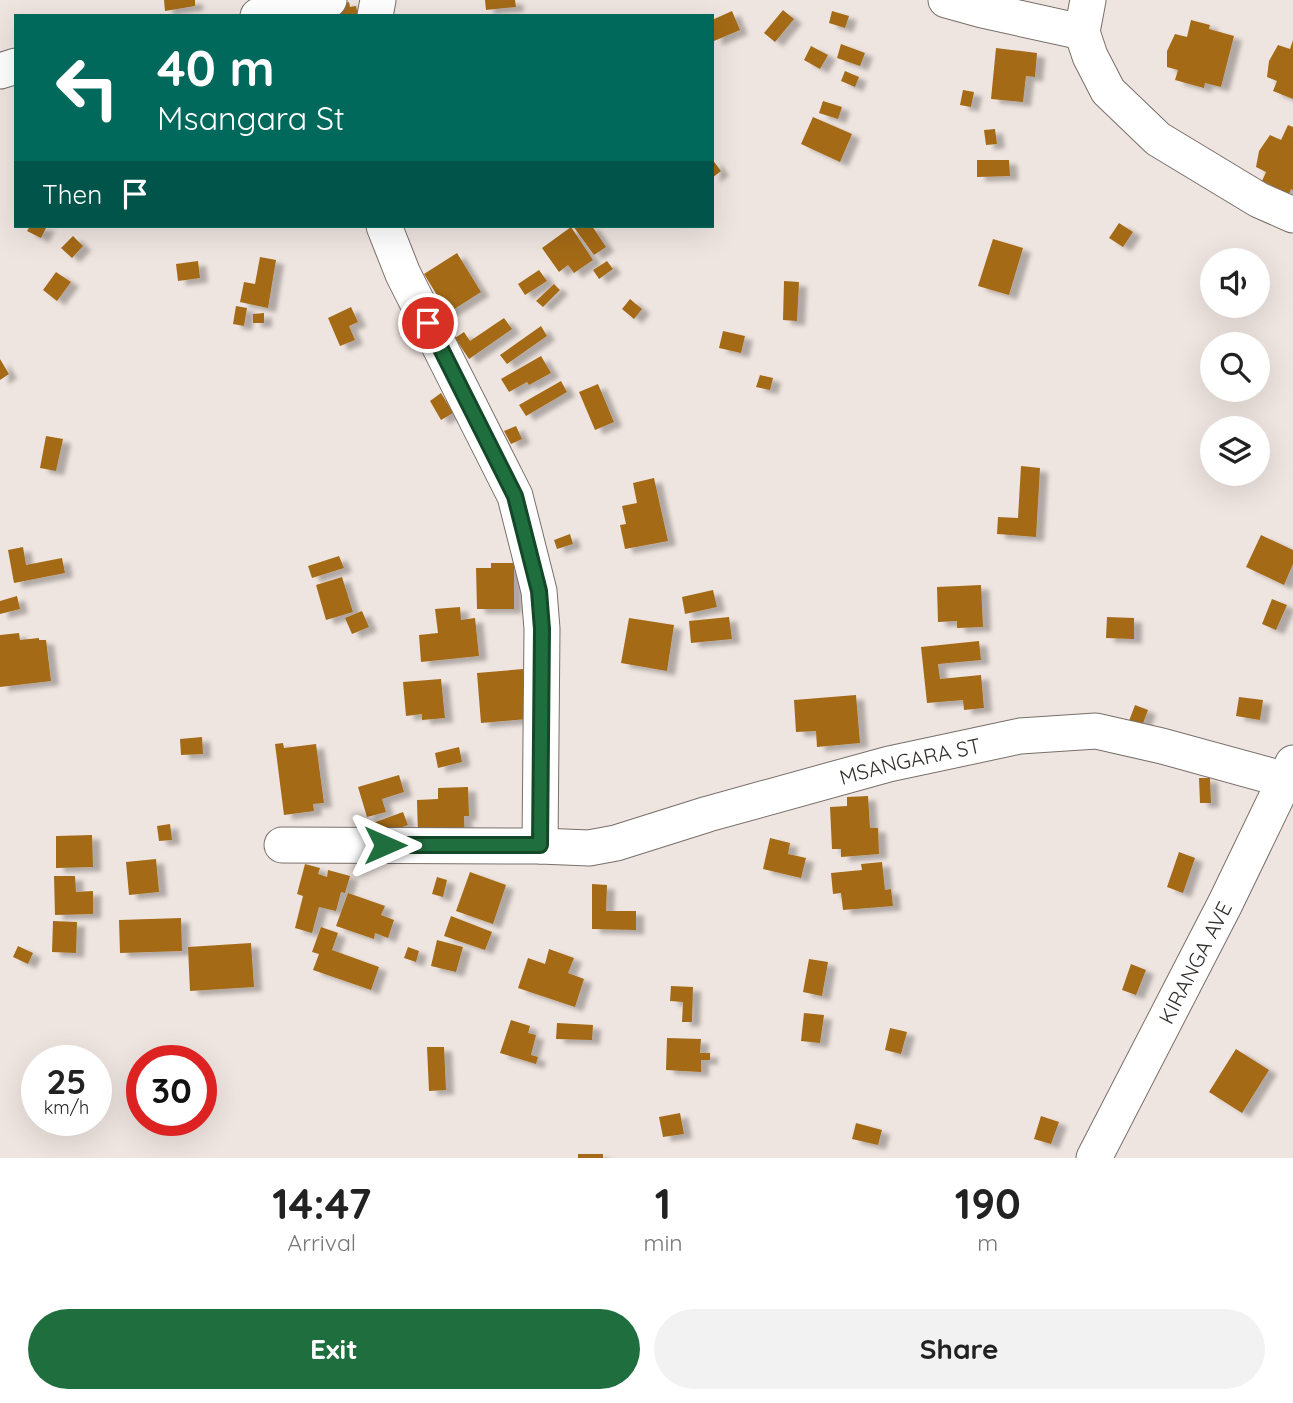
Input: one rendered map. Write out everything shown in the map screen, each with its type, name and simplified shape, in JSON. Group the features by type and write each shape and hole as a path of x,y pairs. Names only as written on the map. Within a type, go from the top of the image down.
{"street":[{"path":"271,10 330,0"},
{"path":"946,0 982,10 1085,16 1090,56 1108,92 1158,139 1259,200 1293,215"},
{"path":"385,228 403,274 515,496 539,591 542,629 540,845"},
{"name":"MSANGARA ST","path":"282,845 540,845 589,848 616,844 708,814 888,764 1020,736 1096,731 1290,775"},
{"name":"KIRANGA AVE","path":"1094,1158 1290,775"}],"building":[{"path":"164,0 195,0 195,6 165,11"},
{"path":"485,0 515,0 516,7 486,10"},
{"path":"349,2 350,7 356,6 358,14 320,14 318,8"},
{"path":"783,10 794,19 775,42 764,33"},
{"path":"732,11 740,30 714,41 714,19"},
{"path":"832,11 849,16 845,28 829,23"},
{"path":"1191,20 1210,25 1209,29 1234,36 1221,87 1205,83 1204,88 1175,80 1178,70 1167,67 1167,51 1175,34 1187,37"},
{"path":"1293,40 1293,99 1273,91 1277,81 1267,77 1269,61 1278,45 1290,49"},
{"path":"841,44 865,53 860,66 837,58"},
{"path":"811,46 828,55 820,69 804,60"},
{"path":"996,48 1037,53 1035,77 1026,76 1023,102 991,99"},
{"path":"845,71 859,77 855,87 841,81"},
{"path":"963,90 974,92 971,107 960,105"},
{"path":"823,101 842,107 838,119 819,113"},
{"path":"813,117 852,134 840,162 801,144"},
{"path":"1288,125 1293,127 1293,190 1291,189 1289,194 1262,181 1266,172 1256,167 1259,151 1270,135 1281,140"},
{"path":"995,129 997,144 986,145 984,130"},
{"path":"977,160 1009,160 1010,176 977,177"},
{"path":"714,162 721,171 714,176"},
{"path":"1119,223 1133,232 1123,247 1109,238"},
{"path":"29,228 46,228 41,238 27,231"},
{"path":"572,228 593,260 574,273 568,265 559,272 542,248"},
{"path":"574,228 593,228 606,247 594,255"},
{"path":"73,236 83,246 72,258 61,248"},
{"path":"993,239 1023,248 1009,295 978,286"},
{"path":"457,253 481,292 448,313 424,274"},
{"path":"260,257 276,260 268,308 240,302 244,282 255,284"},
{"path":"198,261 200,278 178,281 176,264"},
{"path":"607,261 613,269 599,279 593,270"},
{"path":"539,270 547,281 525,295 518,284"},
{"path":"56,272 71,282 57,301 43,290"},
{"path":"784,281 799,282 797,321 783,320"},
{"path":"554,284 560,290 543,307 536,301"},
{"path":"630,299 642,309 634,319 622,309"},
{"path":"236,306 247,308 244,326 233,324"},
{"path":"351,307 358,322 349,326 355,340 340,346 328,318"},
{"path":"264,313 264,323 253,323 253,314"},
{"path":"504,318 512,329 469,359 455,338 464,332 470,341"},
{"path":"541,326 547,336 507,364 500,355"},
{"path":"723,331 745,336 741,353 719,348"},
{"path":"541,356 551,373 509,392 501,379"},
{"path":"0,359 9,374 0,380"},
{"path":"760,375 773,378 770,390 756,387"},
{"path":"561,381 567,392 526,416 519,405"},
{"path":"598,384 614,422 595,430 579,392"},
{"path":"441,393 453,413 441,420 430,401"},
{"path":"516,426 522,439 511,444 504,431"},
{"path":"46,436 63,439 56,471 40,468"},
{"path":"1021,466 1040,468 1036,537 997,534 998,517 1018,518"},
{"path":"654,478 668,541 625,549 620,525 626,524 622,506 637,503 633,483"},
{"path":"570,534 573,544 557,549 554,540"},
{"path":"1261,535 1293,550 1293,564 1284,585 1246,567"},
{"path":"23,547 26,565 62,558 65,573 14,583 8,550"},
{"path":"339,556 344,568 312,578 308,566"},
{"path":"491,563 514,563 514,609 477,609 476,568 491,568"},
{"path":"342,577 353,612 326,620 316,585"},
{"path":"981,585 983,627 957,628 957,621 938,622 937,587"},
{"path":"713,590 717,607 685,614 682,597"},
{"path":"17,596 20,609 0,614 0,601"},
{"path":"1272,599 1287,605 1276,630 1262,624"},
{"path":"460,607 461,620 475,618 479,656 421,662 419,635 438,633 435,609"},
{"path":"362,611 369,627 352,634 345,618"},
{"path":"729,617 732,639 691,643 689,621"},
{"path":"1107,617 1134,618 1134,639 1106,638"},
{"path":"629,618 674,625 667,671 621,663"},
{"path":"19,633 20,640 46,640 51,681 0,687 0,635"},
{"path":"979,641 981,660 938,664 940,679 981,675 984,708 964,710 963,700 927,703 921,647"},
{"path":"523,669 527,719 481,723 477,673"},
{"path":"441,679 445,718 422,720 422,714 406,716 403,682"},
{"path":"856,695 860,743 817,747 816,731 796,732 794,700"},
{"path":"1239,697 1263,700 1260,720 1236,716"},
{"path":"1135,705 1148,710 1142,726 1129,721"},
{"path":"202,737 203,754 181,755 180,739"},
{"path":"283,743 284,748 316,744 324,803 313,804 314,811 284,815 275,744"},
{"path":"459,747 462,762 438,768 435,753"},
{"path":"399,775 404,792 382,799 386,812 367,817 358,787"},
{"path":"1199,778 1210,778 1211,803 1200,803"},
{"path":"468,787 469,816 464,816 465,842 418,838 417,800 438,799 438,788"},
{"path":"868,796 870,828 878,828 879,854 841,857 841,849 832,849 830,807 847,806 847,797"},
{"path":"403,812 408,825 375,837 370,824"},
{"path":"170,824 172,840 159,841 157,826"},
{"path":"92,835 93,867 56,868 56,836"},
{"path":"770,838 790,843 788,854 806,858 801,878 763,869"},
{"path":"1179,852 1195,858 1183,893 1167,887"},
{"path":"156,859 159,892 129,895 126,862"},
{"path":"882,862 885,890 891,889 893,906 843,910 841,893 833,894 831,873 862,870 861,864"},
{"path":"305,864 320,868 318,874 327,877 328,870 350,876 345,893 341,892 336,911 319,907 312,933 295,928 303,896 297,894"},
{"path":"470,872 506,885 493,924 456,911"},
{"path":"54,876 75,876 76,892 93,891 93,914 55,915"},
{"path":"437,877 447,880 443,897 432,894"},
{"path":"592,884 607,885 606,911 636,911 636,930 592,929"},
{"path":"348,893 385,906 381,915 394,920 388,938 375,933 374,939 336,926"},
{"path":"451,916 492,932 485,950 444,936"},
{"path":"181,918 182,951 120,953 119,920"},
{"path":"53,921 77,922 76,953 52,952"},
{"path":"321,927 338,933 332,950 379,967 371,990 313,970 319,954 312,952"},
{"path":"437,940 463,947 456,972 431,966"},
{"path":"251,943 254,987 190,991 188,947"},
{"path":"18,946 33,953 28,964 13,957"},
{"path":"408,947 419,951 416,962 404,958"},
{"path":"549,949 574,958 568,973 584,979 575,1007 518,988 528,958 545,964"},
{"path":"809,959 828,962 822,996 803,992"},
{"path":"1131,964 1146,970 1136,995 1122,990"},
{"path":"671,986 693,987 692,1022 682,1022 683,1002 670,1001"},
{"path":"804,1013 824,1015 820,1043 801,1041"},
{"path":"511,1020 530,1026 528,1033 536,1035 531,1055 538,1057 536,1064 500,1053"},
{"path":"557,1023 593,1025 592,1040 556,1039"},
{"path":"890,1028 907,1032 901,1054 885,1050"},
{"path":"667,1038 701,1039 700,1053 710,1053 710,1060 701,1060 701,1072 666,1070"},
{"path":"427,1047 444,1047 446,1090 429,1091"},
{"path":"1236,1049 1269,1070 1242,1113 1209,1092"},
{"path":"680,1113 684,1134 663,1137 659,1117"},
{"path":"1041,1116 1059,1122 1051,1144 1034,1139"},
{"path":"856,1123 882,1130 878,1145 852,1139"},
{"path":"578,1154 603,1154 603,1158 578,1158"}],"route":[{"path":"385,845 540,845 542,629 539,591 515,496 428,323"}]}
